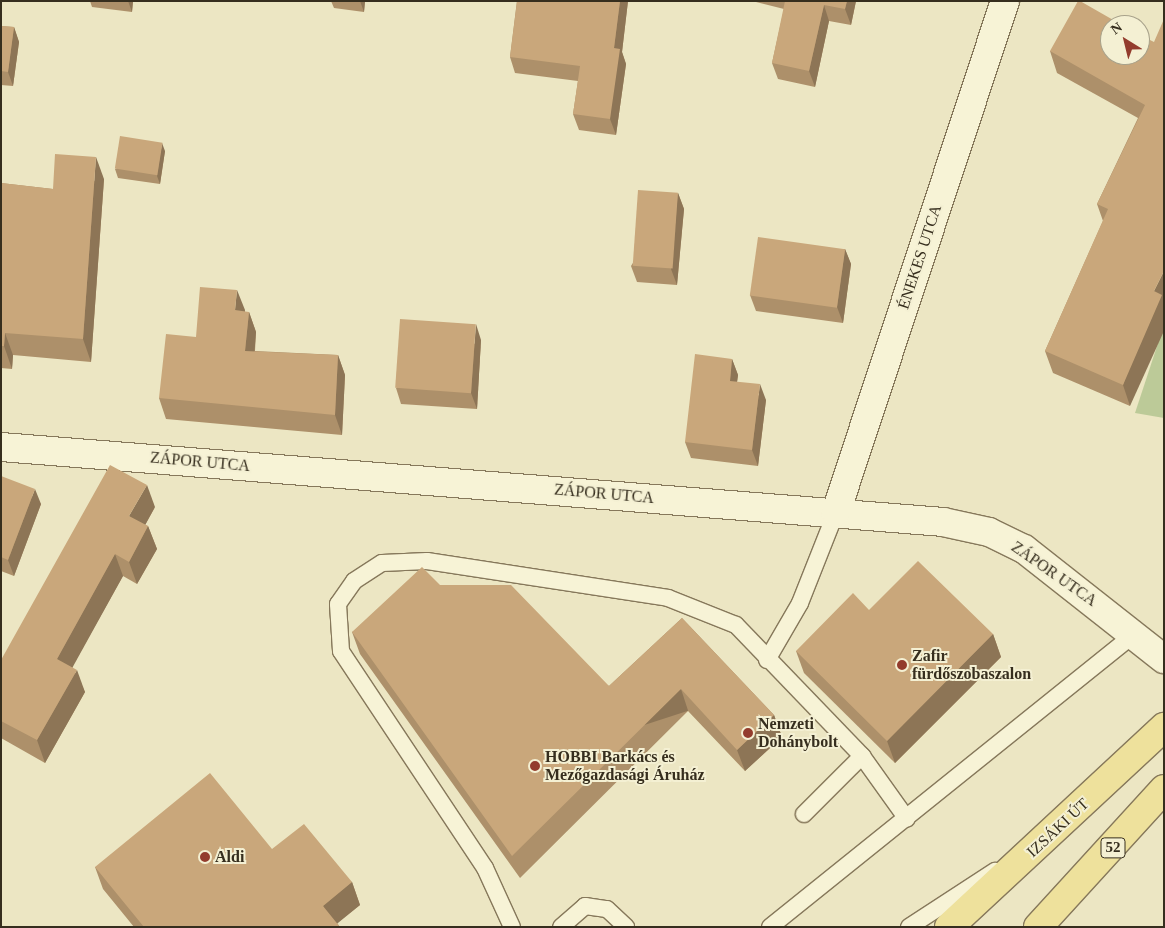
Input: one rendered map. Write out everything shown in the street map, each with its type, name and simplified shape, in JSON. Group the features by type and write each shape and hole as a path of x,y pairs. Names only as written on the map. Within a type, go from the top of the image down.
{"main road":[{"name":"IZSÁKI ÚT","path":"948,927 1055,831 1164,727"},
{"name":"52","path":"1038,927 1164,790"}],"street":[{"name":"ÉNEKES UTCA","path":"836,512 1005,1"},
{"name":"ZÁPOR UTCA","path":"1,446 944,522 989,532 1024,549 1135,634 1164,659"}],"lane":[{"path":"767,660 800,603 836,512"},
{"path":"512,927 485,868 341,651 338,604 354,580 382,564 426,561 668,598 736,625 767,660 862,756 907,820"},
{"path":"770,927 907,820 1135,634"},
{"path":"804,814 862,756"},
{"path":"909,927 1055,831"},
{"path":"561,927 585,906 607,909 626,927"}],"green space":[{"path":"1164,325 1164,418 1135,413"}],"building":[{"path":"517,1 620,1 614,48 620,49 610,119 573,114 580,66 510,57"},
{"path":"785,1 847,1 845,9 824,5 809,71 772,63"},
{"path":"1078,1 1104,15 1100,15 1100,65 1150,65 1150,40 1154,42 1164,19 1164,271 1154,291 1162,295 1123,385 1045,351 1108,209 1097,204 1145,105 1050,51"},
{"path":"1,26 14,27 8,72 1,71"},
{"path":"120,136 162,143 157,175 115,169"},
{"path":"55,154 96,157 83,339 5,333 4,346 1,346 1,183 53,189"},
{"path":"638,190 678,193 673,269 633,266"},
{"path":"758,237 845,249 837,308 750,295"},
{"path":"200,287 237,290 235,310 249,312 245,351 338,355 335,415 159,398 166,334 196,337"},
{"path":"400,319 476,324 471,393 395,388"},
{"path":"695,354 732,359 730,381 760,384 752,450 685,442"},
{"path":"110,465 147,485 129,516 148,526 129,562 115,554 57,659 77,670 37,740 1,721 1,660"},
{"path":"1,476 35,489 8,560 1,557"},
{"name":"Zafir fürdőszobaszalon","path":"918,561 993,634 887,741 796,651 853,593 869,610"},
{"path":"422,567 440,585 511,585 609,686 682,618 774,715 737,750 681,689 512,856 352,632"},
{"name":"Aldi","path":"210,773 272,849 304,824 352,882 323,906 340,927 144,927 95,867"}],"place":[{"name":"Zafir fürdőszobaszalon","path":"902,665"},
{"name":"Nemzeti Dohánybolt","path":"748,733"},
{"name":"HOBBI Barkács és Mezőgazdasági Áruház","path":"535,766"},
{"name":"Aldi","path":"205,857"}]}
